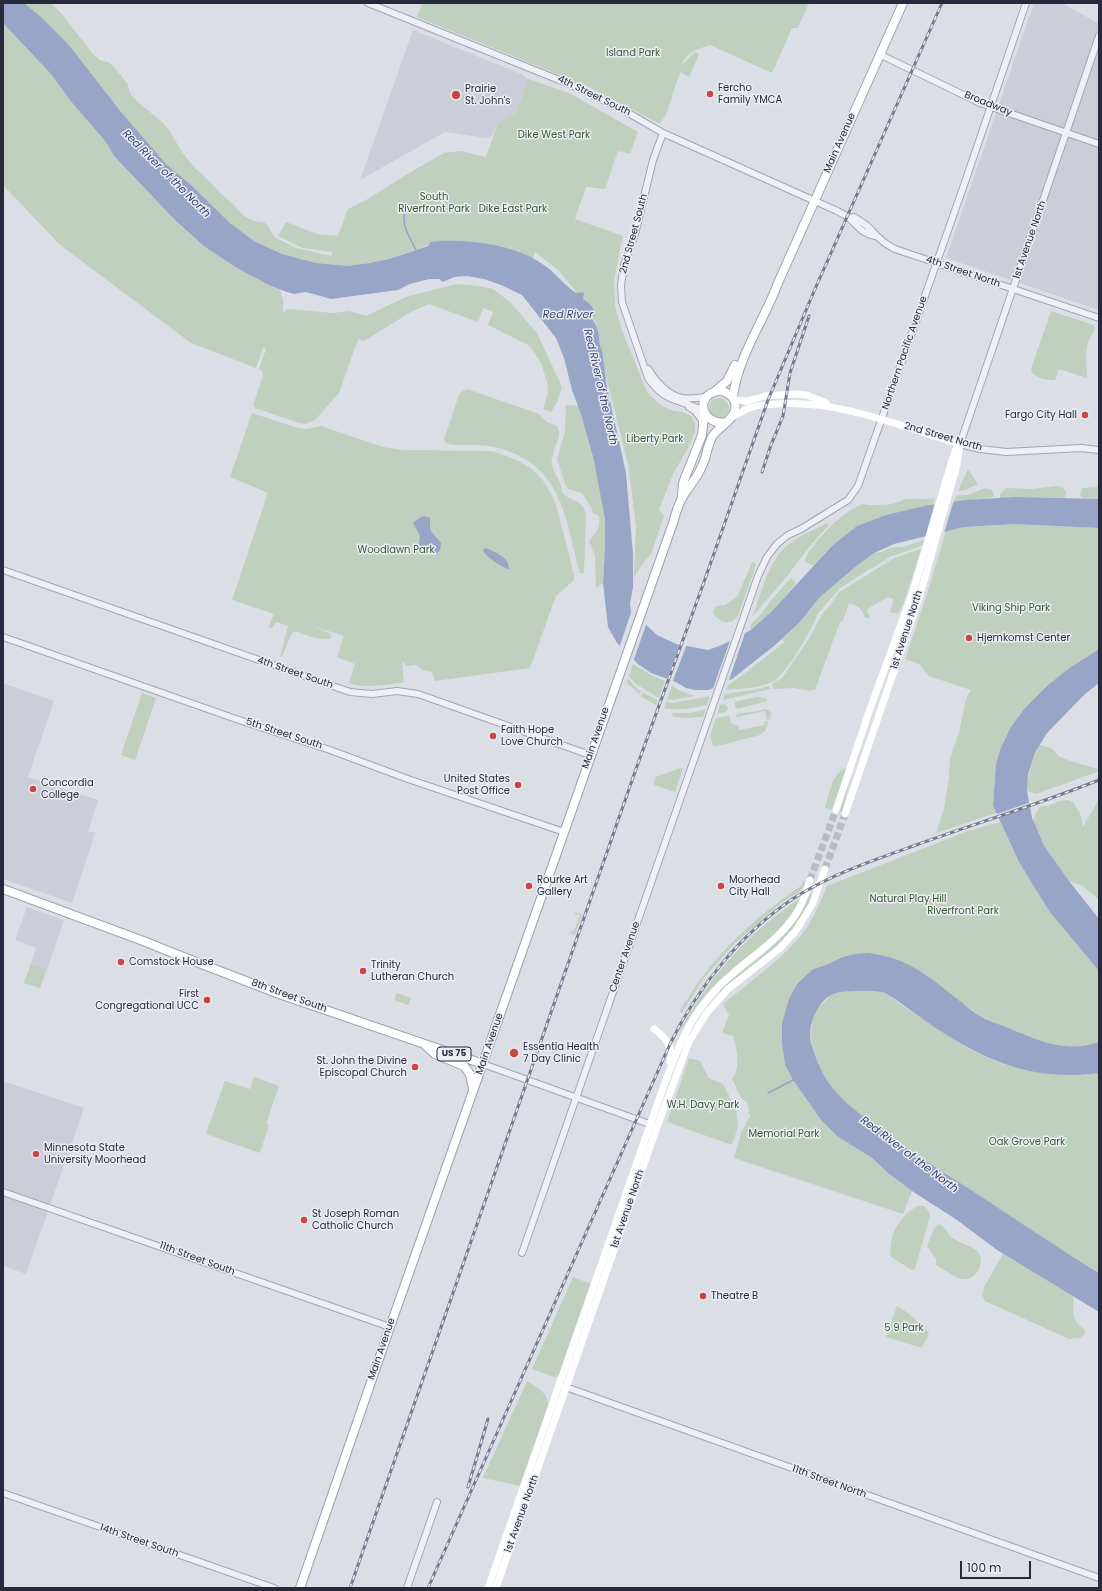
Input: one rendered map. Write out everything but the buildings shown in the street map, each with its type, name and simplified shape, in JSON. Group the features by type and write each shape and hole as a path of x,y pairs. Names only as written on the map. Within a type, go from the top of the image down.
{"main road":[{"name":"Main Avenue","path":"734,399 738,370 772,298 903,3"},
{"name":"Main Avenue","path":"710,395 723,385 732,374 767,295 778,283"},
{"path":"721,392 734,399 736,406 729,419 716,423 708,418 704,412 704,402 710,395 721,392"},
{"name":"2nd Street North","path":"734,399 747,401 765,396 796,394 807,396 836,408"},
{"name":"2nd Street North","path":"729,419 749,408 761,405 796,403 836,408 882,419 960,444"},
{"name":"Main Avenue","path":"681,500 684,483 700,441 704,423 704,412"},
{"name":"Main Avenue","path":"300,1588 672,523 681,500 703,465 713,437 729,419"},
{"name":"1st Avenue North","path":"836,810 870,709 912,594 960,444"},
{"name":"1st Avenue North","path":"845,814 919,598 954,464"},
{"name":"1st Avenue North","path":"488,1588 654,1126 689,1042 706,1014 728,989 779,949 796,932 812,904 825,869"},
{"name":"1st Avenue North","path":"496,1588 567,1388 654,1126 664,1085 681,1039 695,1016 712,993 786,926 802,904 810,880"},
{"name":"8th Street South","path":"3,890 132,936 272,991 483,1064"},
{"path":"654,1029 670,1044 671,1058 664,1085"},
{"path":"424,1044 434,1054 464,1066 470,1074 473,1092"}],"street":[{"name":"4th Street South","path":"368,3 574,86 625,111 663,133 814,201"},
{"name":"Northern Pacific Avenue","path":"729,662 758,576 766,560 777,544 788,535 801,529 848,500 858,486 937,263 1026,3"},
{"name":"1st Avenue North","path":"960,444 1099,36"},
{"name":"Broadway","path":"881,55 980,103 1099,144"},
{"name":"2nd Street South","path":"663,133 653,160 635,234 624,265 621,285 622,302 648,378 655,388 670,400 692,405 704,412"},
{"name":"4th Street North","path":"814,201 850,218 852,222 868,234 875,236 885,244 895,249 1099,318"},
{"name":"2nd Street South","path":"642,359 652,375 669,392 681,398 710,395"},
{"path":"682,403 695,411 704,423"},
{"name":"2nd Street North","path":"960,444 980,449 1006,452 1081,448 1099,450"},
{"name":"4th Street South","path":"3,570 350,692 372,694 397,691 418,694 590,755"},
{"name":"5th Street South","path":"3,637 564,832"},
{"name":"Center Avenue","path":"522,1253 729,662"},
{"name":"8th Street South","path":"483,1064 654,1126"},
{"name":"11th Street South","path":"3,1192 390,1327"},
{"name":"11th Street North","path":"560,1385 1099,1578"},
{"name":"14th Street South","path":"3,1493 274,1588"},
{"path":"407,1588 437,1502"}],"shaded area":[{"path":"1034,3 1062,3 1099,24 1099,310 946,258"},
{"name":"Prairie St. John's","path":"413,30 521,74 528,79 516,112 498,123 492,136 487,138 445,132 360,180"},
{"name":"Concordia College","path":"3,683 54,701 28,777 98,800 88,831 95,833 72,903 3,879"},
{"path":"27,907 64,920 47,969 31,963 36,948 15,940"},
{"name":"Minnesota State University Moorhead","path":"3,1081 84,1108 26,1274 3,1266"}],"green space":[{"path":"24,3 51,3 61,13 93,54 100,60 108,62 113,66 127,83 131,95 169,130 182,152 193,166 244,216 254,221 264,222 276,238 296,248 331,256 333,252 303,248 278,236 286,222 317,234 338,236 348,209 366,200 444,153 461,151 486,157 498,123 516,112 528,79 569,93 638,132 630,154 618,151 605,189 586,187 575,219 623,236 614,280 615,306 622,330 647,392 662,406 691,416 695,423 695,432 687,450 673,474 659,510 664,516 651,554 634,577 636,527 628,464 606,376 596,323 574,289 558,270 535,252 533,258 495,245 469,241 456,240 430,242 428,245 389,259 348,266 316,263 282,254 254,241 230,223 191,185 166,164 121,112 69,45 39,15"},
{"name":"Island Park","path":"422,3 809,3 798,28 792,28 772,73 710,45 689,54 682,65 695,52 699,54 689,77 680,72 667,112 660,124 589,87 417,17"},
{"path":"3,23 50,73 73,104 106,142 114,156 175,220 205,247 235,267 280,290 283,300 283,313 287,309 333,313 349,311 366,316 406,297 457,284 493,289 510,302 537,333 562,387 557,402 551,412 543,409 548,393 547,382 541,363 530,346 488,325 493,312 483,308 478,322 429,304 411,312 364,341 358,339 339,393 315,420 304,424 299,423 255,408 253,405 263,376 262,371 259,369 266,349 263,348 256,368 191,343 60,245 3,185"},
{"path":"1051,311 1094,325 1095,328 1088,342 1086,351 1087,378 1059,369 1055,380 1049,380 1042,379 1031,372"},
{"path":"467,389 539,414 547,422 557,426 559,435 552,456 552,465 560,483 562,492 569,498 582,505 586,514 584,573 580,573 570,533 557,496 548,480 536,467 519,456 498,448 483,445 451,445 446,443 444,440 459,395"},
{"path":"719,398 726,401 729,408 726,415 719,418 712,415 709,408 712,401"},
{"path":"566,405 579,406 601,492 606,535 603,583 596,588 595,556 589,542 597,530 599,516 593,513 582,493 568,489 557,459 565,432"},
{"name":"Woodlawn Park","path":"252,413 298,428 307,429 321,426 383,447 403,450 492,451 517,460 532,469 542,479 556,505 574,574 574,580 556,596 530,668 435,681 432,672 422,670 416,665 408,666 402,662 404,682 376,686 356,685 349,683 355,664 337,657 344,636 312,626 329,633 331,636 330,639 312,637 296,631 292,633 282,656 280,657 288,626 276,622 272,628 268,628 274,614 232,600 268,493 230,477"},
{"path":"968,469 978,484 965,490 958,491"},
{"path":"1057,486 1062,487 1066,491 1065,498 1000,498 1000,494 1006,488 1031,489"},
{"path":"1099,487 1099,499 1082,498 1080,495 1082,488"},
{"path":"985,488 992,490 994,494 992,498 954,502 956,495 968,495"},
{"path":"935,498 933,504 832,546 813,566 806,562 805,559 809,552 829,528 852,509 860,505 896,503 905,499"},
{"path":"827,523 829,525 753,616 766,577 782,550 798,538"},
{"name":"Viking Ship Park","path":"1014,524 1099,528 1099,649 1068,669 1048,685 996,764 993,806 996,813 936,833 944,809 950,759 959,732 966,699 971,690 929,676 919,664 905,659 946,531 964,527"},
{"path":"924,540 922,545 890,557 839,589 816,616 817,617 791,662 778,678 761,686 726,690 728,685 785,642 781,640 800,622 819,598 854,568 874,553 882,552 890,548 903,547"},
{"path":"921,549 904,602 898,614 890,612 894,599 888,597 869,608 867,611 870,617 869,619 864,617 859,608 849,603 843,621 840,622 815,690 812,689 811,691 794,688 773,689 772,684 783,677 810,637 822,614 832,603 838,593 894,558"},
{"path":"754,562 756,565 738,616 732,621 721,621 713,613 716,606 725,605 737,597 752,563"},
{"path":"791,578 795,582 795,585 772,611 751,630 751,624"},
{"path":"633,664 651,675 665,681 659,698 636,684 629,676"},
{"path":"628,679 641,692 639,694 628,684"},
{"path":"672,686 681,691 695,696 667,700"},
{"path":"769,686 770,689 723,700 725,694"},
{"path":"142,693 156,698 135,760 121,755"},
{"path":"643,693 658,700 656,705 640,696"},
{"path":"710,696 707,705 681,709 664,708 666,702 673,703"},
{"path":"757,697 766,698 767,701 738,709 735,707 735,702"},
{"path":"725,704 728,708 726,712 717,714 720,705"},
{"path":"706,709 703,717 684,718 672,716 673,713 690,713"},
{"path":"766,709 771,712 770,719 767,720 765,711 736,716 737,714"},
{"path":"729,716 732,724 738,726 739,730 764,725 764,722 769,721 765,731 760,735 713,746 710,736 716,718"},
{"path":"1040,745 1051,748 1060,757 1098,769 1097,772 1036,794 1027,791 1031,767"},
{"path":"855,762 842,812 838,811"},
{"path":"683,768 675,792 654,785 655,777"},
{"path":"847,768 832,810 825,808 832,784 838,774"},
{"path":"1099,799 1099,900 1083,886 1069,881 1043,844 1033,820 1041,806 1048,806 1060,801 1068,800 1073,802 1080,813 1083,827"},
{"name":"Riverfront Park","path":"1000,822 1019,862 1049,911 1099,971 1099,1042 1088,1046 1068,1047 1044,1043 978,1015 924,973 843,957 813,969 782,1044 785,1065 793,1080 821,1120 837,1136 872,1158 888,1173 912,1191 903,1214 734,1158 742,1130 750,1117 747,1102 741,1098 732,1079 737,1069 737,1053 733,1036 722,1033 729,1015 723,1004 766,969 797,940 811,920 827,886 968,831"},
{"path":"806,880 802,890 781,903 734,944 703,979 682,1013 679,1012 704,975 730,944 759,918 801,886"},
{"path":"814,891 797,924 774,948 721,993 719,991 781,938 792,925 811,893"},
{"path":"801,898 793,912 775,934 709,991 680,1030 700,997 736,952 763,926"},
{"path":"575,912 582,914 575,935 570,933 571,931 574,931 580,915 575,914"},
{"path":"31,963 47,969 40,988 24,983"},
{"name":"Oak Grove Park","path":"855,990 880,991 885,993 951,1038 985,1057 1003,1064 1041,1073 1060,1075 1099,1073 1099,1273 919,1157 863,1117 837,1095 819,1068 810,1036 815,1011 832,994"},
{"path":"397,993 411,998 408,1005 394,1000"},
{"name":"W.H. Davy Park","path":"689,1058 700,1061 709,1078 723,1084 736,1109 738,1127 732,1145 667,1122"},
{"path":"254,1077 279,1086 266,1124 269,1125 260,1153 206,1134 225,1081 250,1089"},
{"path":"917,1206 924,1206 928,1210 930,1216 915,1269 912,1270 891,1257 891,1241 900,1221"},
{"path":"938,1224 944,1228 951,1237 978,1252 981,1261 976,1274 972,1277 968,1279 960,1278 936,1265 936,1259 927,1246 933,1231"},
{"path":"1003,1254 1073,1296 1074,1315 1077,1322 1085,1330 1084,1335 1080,1338 1069,1339 985,1301 982,1295 984,1287"},
{"path":"573,1277 591,1284 560,1375 554,1377 532,1369"},
{"name":"5 9 Park","path":"897,1306 908,1313 929,1333 922,1348 886,1337"},
{"path":"527,1381 542,1391 547,1398 548,1407 521,1486 483,1478"}],"water":[{"name":"Red River","path":"3,3 24,3 39,15 69,45 121,112 166,164 191,185 230,223 254,241 282,254 316,263 348,266 389,259 428,246 430,242 457,241 487,244 530,256 546,266 576,293 584,293 583,299 590,304 594,311 595,317 593,314 591,316 598,331 607,387 626,473 633,554 633,600 641,620 657,635 676,644 708,650 722,645 751,630 772,611 832,546 857,526 886,515 929,505 966,500 1015,497 1099,499 1099,528 1014,524 964,527 894,544 874,553 854,568 819,598 800,622 774,646 732,679 709,690 695,690 686,688 676,682 651,673 638,664 617,643 608,627 603,583 605,519 594,461 581,414 572,390 564,358 556,338 522,295 484,279 467,276 454,277 443,282 439,279 429,279 410,284 398,290 331,299 306,292 294,294 287,292 271,286 235,267 205,247 175,220 114,156 106,142 73,104 50,73 3,23"},
{"path":"424,516 430,518 431,531 441,543 440,550 437,553 431,552 419,546 420,536 413,523"},
{"path":"485,548 504,558 509,565 509,569 488,556 483,551"},
{"path":"1099,649 1099,683 1085,694 1047,733 1035,753 1028,774 1027,791 1032,818 1043,844 1069,881 1099,919 1099,971 1049,911 1019,862 993,806 996,764 1001,748 1011,727 1025,708 1048,685 1068,669"},
{"name":"Red River of the North","path":"868,953 893,958 915,968 936,982 978,1015 1029,1037 1051,1044 1074,1047 1099,1042 1099,1073 1074,1075 1029,1071 1008,1065 968,1047 927,1022 886,993 877,991 848,991 835,993 826,998 816,1012 812,1023 810,1036 817,1060 824,1074 832,1087 849,1105 910,1151 1099,1273 1099,1312 997,1250 957,1220 912,1191 888,1173 872,1158 837,1136 821,1120 793,1080 785,1065 782,1044 782,1023 789,999 797,984 813,969 843,957"}],"pier":[{"path":"954,500 944,533 925,538 935,502"},
{"path":"634,582 635,600 643,619 647,622 633,662 619,648 631,613 630,603"},
{"path":"746,630 728,683 712,691 731,638"},
{"path":"680,643 687,644 672,683 666,681"},
{"path":"1031,802 1032,806 996,818 994,815"}],"waterway":[{"path":"412,205 405,211 404,221 416,250"},
{"path":"768,1093 795,1079"}],"tunnel":[{"path":"810,880 836,810"},
{"path":"825,869 845,814"}],"railway":[{"path":"350,1588 636,769 768,400 815,289 942,3"},
{"path":"762,472 783,416 790,373 809,316"},
{"path":"428,1588 670,1044 694,1002 722,963 738,945 774,912 808,889 885,856 1099,780"},
{"path":"468,1487 488,1419"}],"place":[{"name":"Fercho Family YMCA","path":"710,94"},
{"name":"Prairie St. John's","path":"456,95"},
{"name":"Fargo City Hall","path":"1085,415"},
{"name":"Hjemkomst Center","path":"969,638"},
{"name":"Faith Hope Love Church","path":"493,736"},
{"name":"United States Post Office","path":"518,785"},
{"name":"Concordia College","path":"33,789"},
{"name":"Rourke Art Gallery","path":"529,886"},
{"name":"Moorhead City Hall","path":"721,886"},
{"name":"Comstock House","path":"121,962"},
{"name":"Trinity Lutheran Church","path":"363,971"},
{"name":"First Congregational UCC","path":"207,1000"},
{"name":"Essentia Health 7 Day Clinic","path":"514,1053"},
{"name":"St. John the Divine Episcopal Church","path":"415,1067"},
{"name":"Minnesota State University Moorhead","path":"36,1154"},
{"name":"St Joseph Roman Catholic Church","path":"304,1220"},
{"name":"Theatre B","path":"703,1296"}],"park label":[{"name":"Dike West Park","path":"554,135"},
{"name":"South Riverfront Park","path":"434,202"},
{"name":"Dike East Park","path":"513,209"},
{"name":"Liberty Park","path":"655,439"},
{"name":"Natural Play Hill","path":"908,899"},
{"name":"Memorial Park","path":"784,1134"}]}
